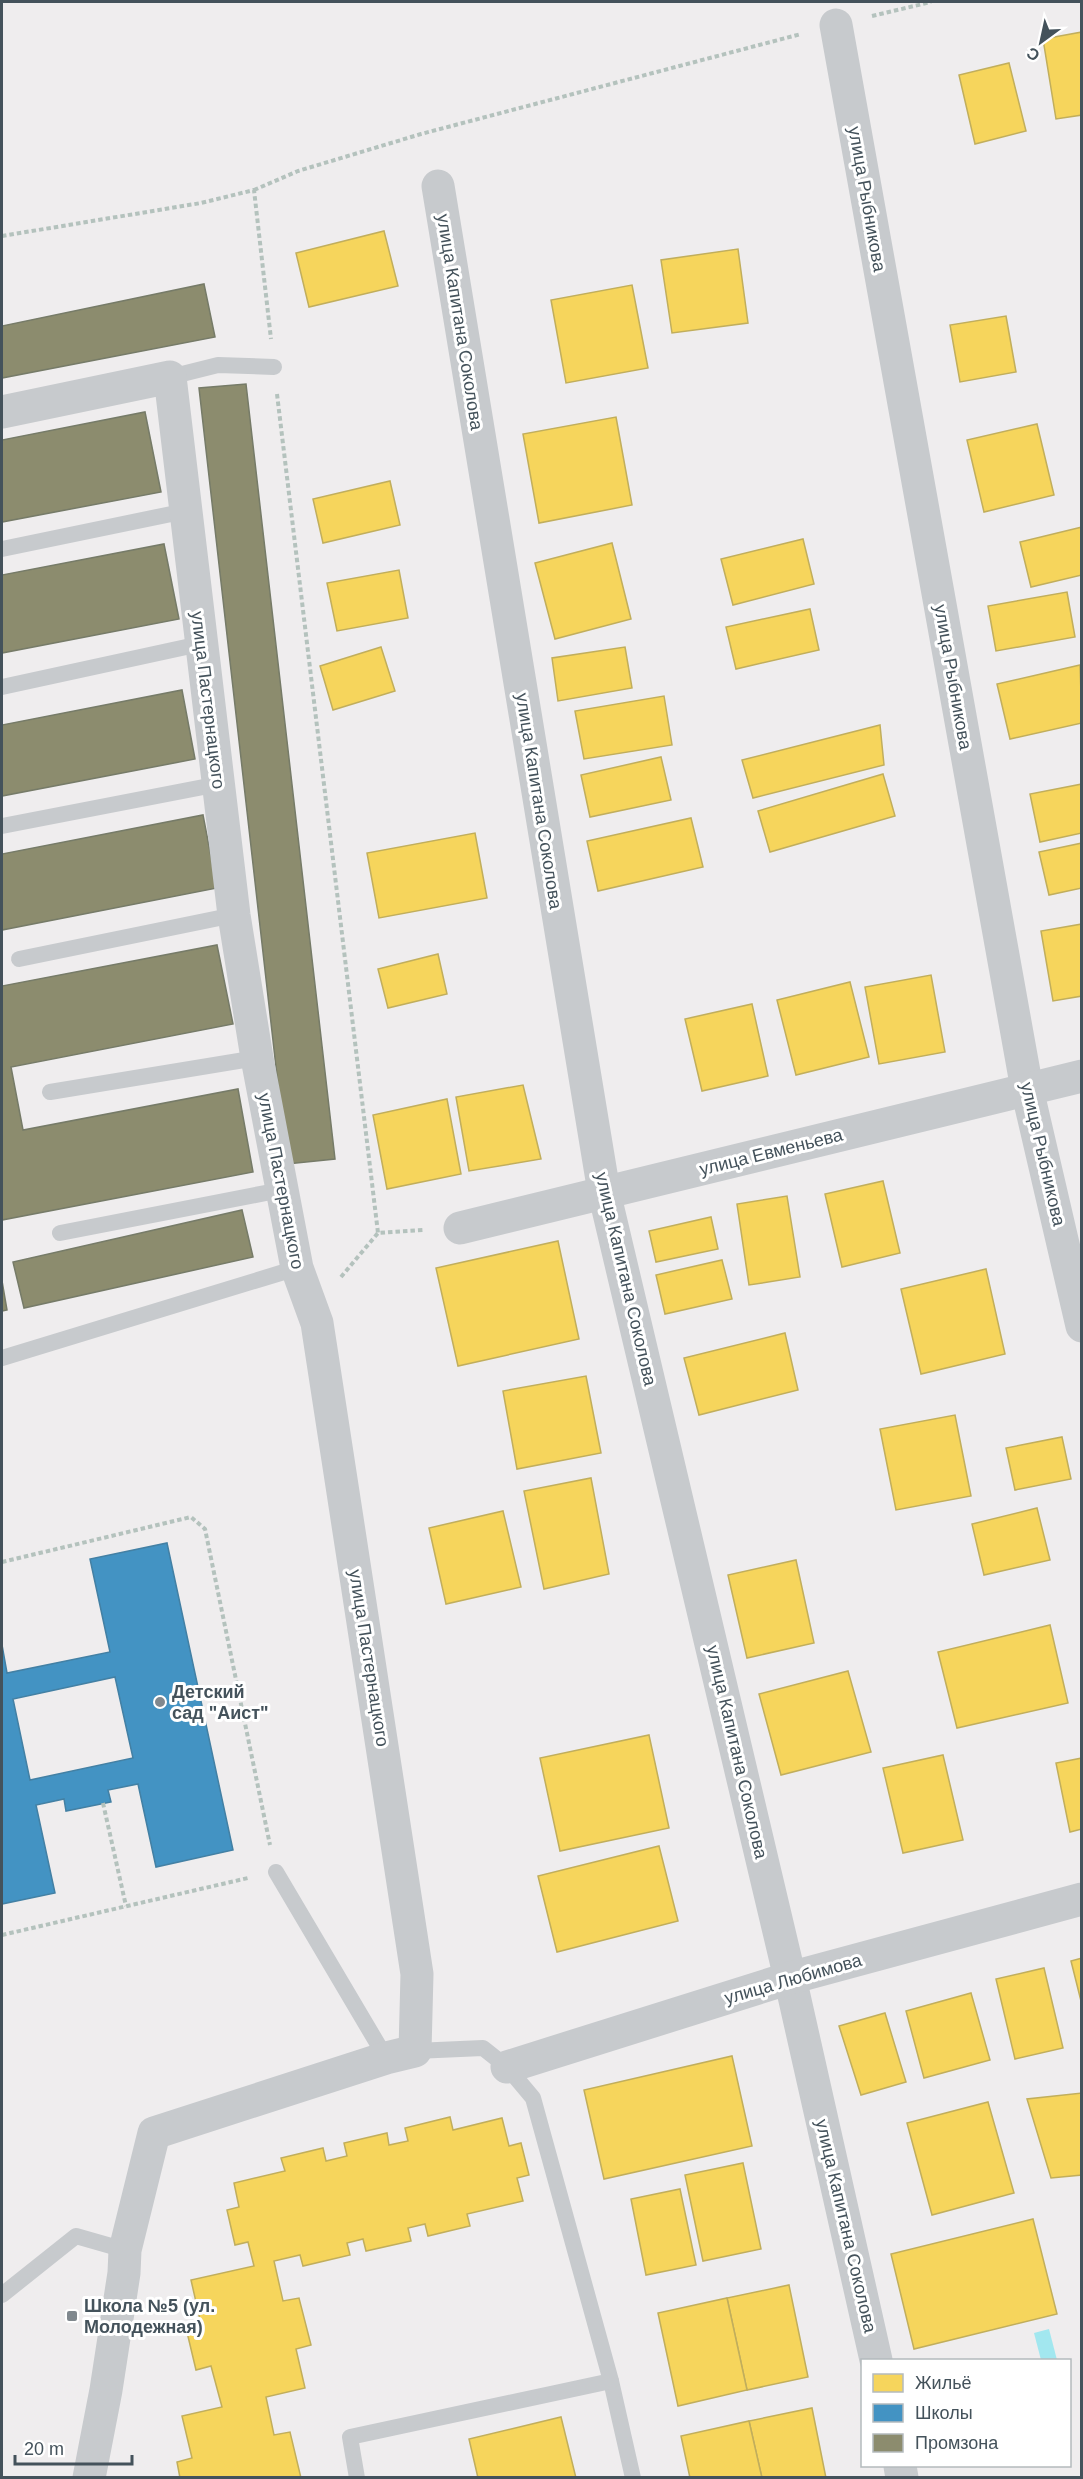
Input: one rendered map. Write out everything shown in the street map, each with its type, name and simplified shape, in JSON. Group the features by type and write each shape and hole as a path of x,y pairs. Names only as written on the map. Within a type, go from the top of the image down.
{"street":[{"name":"улица Рыбникова","path":"836,25 1027,1089 1082,1326"},
{"name":"улица Капитана Соколова","path":"438,186 604,1192 790,1978 876,2359"},
{"path":"2,412 170,377"},
{"name":"улица Пастернацкого","path":"170,377 234,915 281,1190 297,1268 317,1323 417,1974 400,2055"},
{"name":"улица Евменьева","path":"460,1228 1082,1076"},
{"name":"улица Любимова","path":"507,2067 790,1978 1082,1899"},
{"path":"89,2478 106,2390 124,2273 125,2250 154,2133 400,2055"}],"lane":[{"path":"170,377 218,365 274,367"},
{"path":"2,549 186,512"},
{"path":"2,687 200,644"},
{"path":"2,826 219,784"},
{"path":"19,959 234,915"},
{"path":"50,1092 257,1058"},
{"path":"60,1233 281,1190"},
{"path":"2,1358 297,1268"},
{"path":"276,1872 400,2055 483,2048 507,2067 532,2098 611,2381 633,2478"},
{"path":"2,2295 76,2235 125,2250"},
{"path":"357,2478 350,2437 611,2381"}],"path":[{"path":"2,236 201,203 254,190 298,171 421,134 931,2"},
{"path":"254,190 378,1233"},
{"path":"317,1323 342,1274 378,1233 460,1228"},
{"path":"2,1562 191,1516 205,1529 276,1872 2,1935"},
{"path":"103,1803 126,1906"}],"water":[{"path":"1049,2329 1057,2359 1041,2359 1034,2333"}],"building: Жильё":[{"path":"1082,32 1082,115 1056,119 1043,39"},
{"path":"1009,63 1026,131 975,144 959,75"},
{"path":"384,231 398,286 309,307 296,253"},
{"path":"738,249 748,323 672,333 661,260"},
{"path":"632,285 648,368 566,383 551,300"},
{"path":"1006,316 1016,372 960,382 950,325"},
{"path":"616,417 632,505 539,523 523,434"},
{"path":"1037,424 1054,495 984,512 967,440"},
{"path":"390,481 400,525 323,543 313,499"},
{"path":"1082,527 1082,575 1031,587 1020,542"},
{"path":"803,539 814,584 733,605 721,559"},
{"path":"612,543 631,619 555,639 535,563"},
{"path":"399,570 408,618 337,631 327,583"},
{"path":"1067,592 1075,637 996,651 988,606"},
{"path":"810,609 819,650 736,669 726,627"},
{"path":"381,647 395,691 333,710 320,666"},
{"path":"625,647 632,688 558,701 552,658"},
{"path":"1080,665 1082,723 1010,739 997,684"},
{"path":"664,696 672,745 584,759 575,711"},
{"path":"880,725 884,765 753,798 742,760"},
{"path":"661,757 671,800 590,817 581,775"},
{"path":"883,774 895,816 770,852 758,811"},
{"path":"1082,784 1082,833 1040,842 1030,794"},
{"path":"691,818 703,867 598,891 587,841"},
{"path":"475,833 487,898 379,918 367,853"},
{"path":"1082,843 1082,888 1049,895 1039,852"},
{"path":"1082,924 1082,996 1053,1001 1041,931"},
{"path":"438,954 447,994 388,1008 378,969"},
{"path":"931,975 945,1052 879,1064 865,987"},
{"path":"850,982 869,1057 796,1075 777,1000"},
{"path":"752,1004 768,1076 702,1091 685,1019"},
{"path":"523,1085 541,1159 469,1171 456,1097"},
{"path":"447,1099 461,1174 387,1189 373,1115"},
{"path":"883,1181 900,1253 842,1267 825,1194"},
{"path":"787,1196 800,1277 749,1285 737,1204"},
{"path":"711,1217 718,1249 656,1262 649,1231"},
{"path":"558,1241 579,1339 458,1366 436,1268"},
{"path":"722,1260 732,1299 665,1314 656,1275"},
{"path":"986,1269 1005,1354 921,1374 901,1289"},
{"path":"785,1333 798,1390 699,1415 684,1358"},
{"path":"586,1376 601,1453 517,1469 503,1391"},
{"path":"955,1415 971,1496 896,1510 880,1429"},
{"path":"1062,1437 1071,1479 1015,1490 1006,1448"},
{"path":"591,1478 609,1574 544,1589 524,1491"},
{"path":"1037,1508 1050,1560 984,1575 972,1524"},
{"path":"503,1511 521,1587 446,1604 429,1528"},
{"path":"796,1560 814,1643 747,1658 728,1575"},
{"path":"1050,1625 1068,1703 957,1728 938,1652"},
{"path":"848,1671 871,1752 781,1775 759,1694"},
{"path":"649,1735 669,1828 560,1851 540,1758"},
{"path":"943,1755 963,1840 903,1853 883,1768"},
{"path":"1082,1758 1082,1829 1070,1832 1056,1763"},
{"path":"659,1846 678,1921 557,1952 538,1876"},
{"path":"1082,1958 1082,2005 1071,1961"},
{"path":"1044,1968 1063,2048 1015,2059 996,1979"},
{"path":"971,1993 990,2060 924,2078 906,2011"},
{"path":"885,2013 906,2082 861,2095 839,2026"},
{"path":"732,2056 752,2146 604,2179 584,2090"},
{"path":"1082,2093 1082,2175 1051,2178 1027,2099"},
{"path":"988,2102 1014,2193 932,2215 907,2123"},
{"path":"450,2117 453,2130 502,2118 509,2146 521,2143 529,2175 517,2178 523,2201 467,2214 470,2226 428,2236 425,2224 408,2228 411,2241 366,2251 363,2239 347,2243 350,2255 303,2266 300,2255 274,2261 283,2301 299,2298 311,2345 296,2349 305,2388 266,2397 274,2435 290,2432 301,2478 180,2478 177,2462 192,2458 182,2416 222,2407 211,2366 196,2370 186,2328 201,2324 191,2280 254,2266 248,2242 235,2245 227,2210 239,2207 234,2183 285,2171 281,2158 323,2148 326,2161 347,2156 344,2143 387,2133 389,2145 408,2141 405,2128"},
{"path":"743,2163 761,2249 703,2261 685,2175"},
{"path":"680,2189 696,2265 646,2275 631,2199"},
{"path":"1033,2219 1057,2314 914,2349 891,2254"},
{"path":"789,2285 808,2377 747,2390 727,2298"},
{"path":"727,2298 747,2390 678,2406 658,2313"},
{"path":"812,2408 826,2478 762,2478 749,2421"},
{"path":"561,2417 576,2478 478,2478 469,2439"},
{"path":"749,2421 762,2478 690,2478 681,2436"}],"building: Школы":[{"path":"167,1543 233,1850 156,1867 138,1784 108,1790 111,1802 66,1811 64,1799 36,1805 55,1893 2,1904 2,1645 7,1673 110,1652 90,1559","holes":["115,1677 133,1758 30,1780 13,1699"]}],"building: Промзона":[{"path":"204,284 215,337 2,378 2,326"},
{"path":"246,384 335,1159 287,1164 199,388"},
{"path":"145,412 161,492 2,522 2,440"},
{"path":"164,544 179,619 2,653 2,575"},
{"path":"182,690 195,759 2,796 2,725"},
{"path":"203,815 217,888 2,930 2,854"},
{"path":"217,945 233,1024 11,1067 23,1130 238,1089 253,1172 2,1220 2,986"},
{"path":"242,1210 253,1257 24,1308 13,1262"},
{"path":"2,1281 7,1310 2,1311"}],"place":[{"name":"Детский сад \"Аист\"","path":"160,1702"},
{"name":"Школа №5 (ул. Молодежная)","path":"72,2316"}]}
